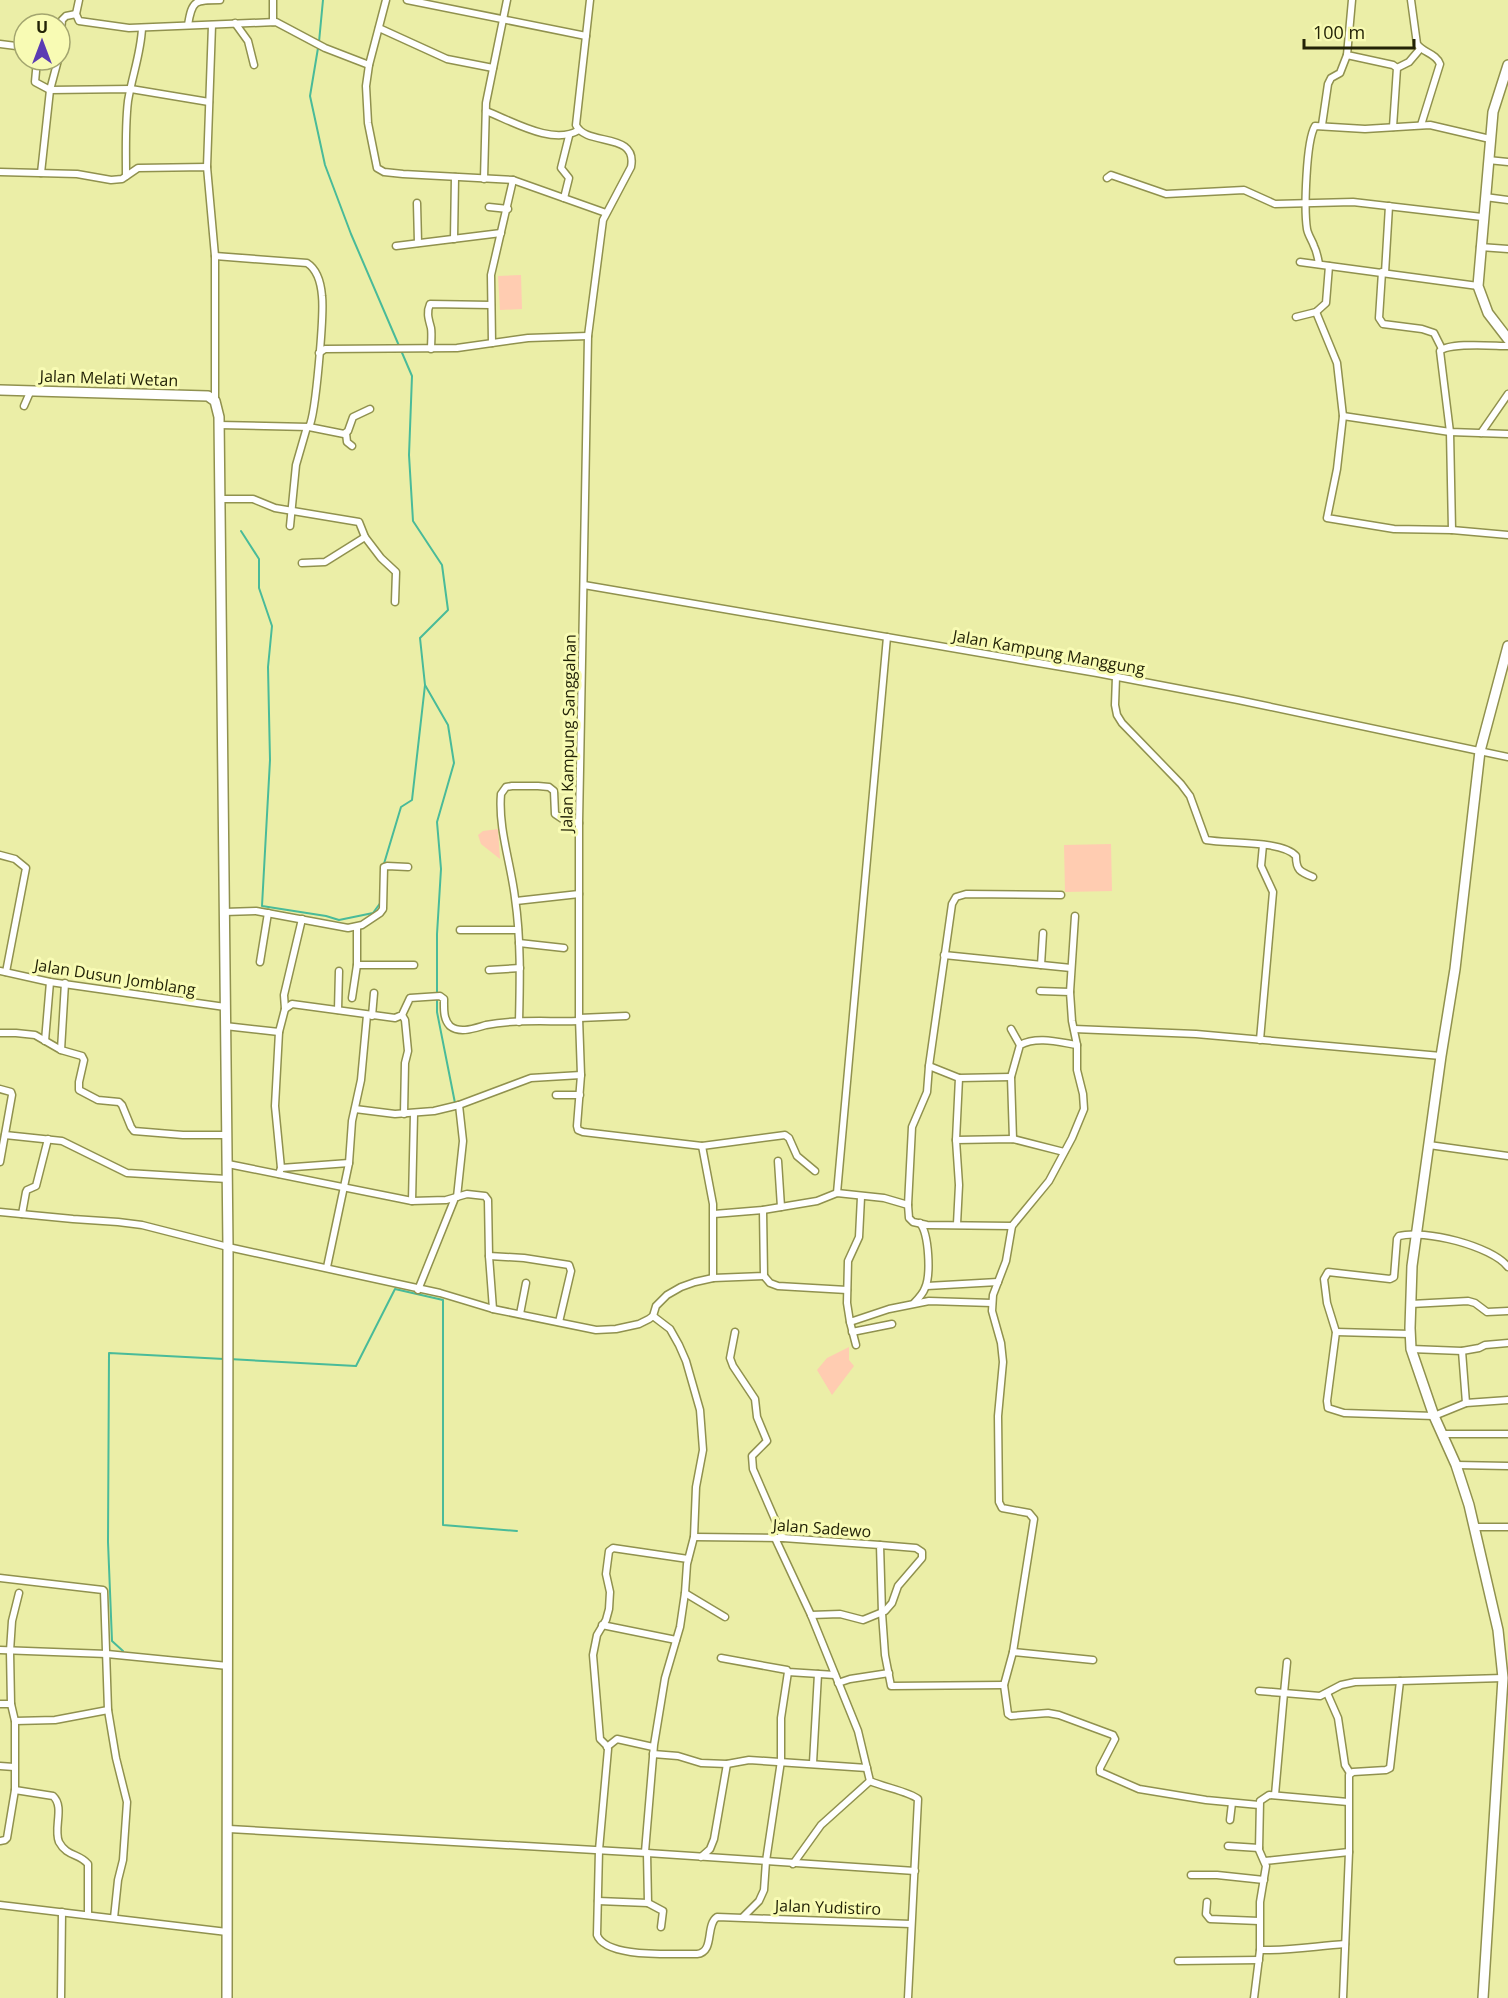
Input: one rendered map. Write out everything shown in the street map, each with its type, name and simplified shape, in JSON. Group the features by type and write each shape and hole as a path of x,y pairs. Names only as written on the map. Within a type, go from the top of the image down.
{"street":[{"path":"79,0 76,14 82,22 113,27 142,28 273,22 283,24 325,48 369,65"},
{"path":"188,25 190,9 194,3 201,0 220,0"},
{"path":"273,0 273,22"},
{"path":"386,0 369,65 366,86 367,111 377,168 384,172 403,174 513,180 606,213"},
{"path":"407,0 586,36"},
{"path":"484,179 486,111 507,0"},
{"path":"486,111 543,134 569,136 579,130 576,121 591,0"},
{"path":"1322,125 1328,84 1331,78 1340,73 1347,55 1353,0"},
{"path":"1411,0 1415,37 1420,49 1436,58 1440,64 1420,125"},
{"path":"72,15 76,14"},
{"path":"235,23 248,41 254,65"},
{"path":"212,25 207,167 215,256 215,401 219,425 228,1164 227,1998"},
{"path":"126,176 126,124 142,28"},
{"path":"379,28 447,59 493,69"},
{"path":"1397,68 1409,62 1420,49"},
{"path":"1347,55 1390,64 1397,68"},
{"path":"1508,65 1494,106 1482,217 1478,286 1488,313 1508,339"},
{"path":"1393,128 1397,68"},
{"path":"36,72 35,82 50,90 131,89 209,102"},
{"path":"41,173 50,90 55,72"},
{"path":"1319,264 1307,231 1307,172 1315,126 1357,129 1436,126 1490,139"},
{"name":"Jalan Kampung Sanggahan","path":"579,130 621,144 630,152 632,158 631,167 602,224 588,336 579,823 581,1075 577,1126 578,1130 702,1146"},
{"path":"564,198 569,178 561,168 569,136"},
{"path":"1488,160 1508,162"},
{"path":"0,172 83,174 111,180 126,176 138,168 207,167"},
{"path":"1107,178 1111,175 1166,195 1244,190 1272,204 1307,205 1344,202 1482,217"},
{"path":"454,239 455,177"},
{"path":"492,343 491,275 513,180"},
{"path":"1484,197 1508,200"},
{"path":"417,203 417,243"},
{"path":"1389,206 1379,318 1383,324 1422,329 1434,333 1442,349 1440,356 1450,432 1452,530"},
{"path":"489,207 508,209"},
{"path":"396,246 501,233"},
{"path":"1480,247 1508,249"},
{"path":"215,256 297,261 311,266 318,276 322,296 314,403 296,465 290,526"},
{"path":"1300,262 1478,286"},
{"path":"1296,317 1316,312 1326,303 1329,266"},
{"path":"431,349 431,328 428,323 430,304 491,304"},
{"path":"1316,312 1337,363 1343,416 1328,518 1394,529 1452,530 1508,535"},
{"path":"319,353 325,348 431,349 528,338 588,336"},
{"path":"1442,349 1466,346 1508,346"},
{"name":"Jalan Melati Wetan","path":"0,390 203,395 215,401"},
{"path":"24,406 31,390"},
{"path":"1481,433 1508,394"},
{"path":"352,447 347,442 346,433 353,417 370,409"},
{"path":"1343,416 1450,432 1508,434"},
{"path":"219,425 308,428 346,433"},
{"path":"220,499 253,500 265,505 354,520 361,525 365,537 381,558 396,572 395,602"},
{"path":"302,563 325,562 365,537"},
{"name":"Jalan Kampung Manggung","path":"584,585 1116,677 1238,700 1508,757"},
{"path":"837,1193 888,637"},
{"path":"1483,1998 1503,1678 1498,1630 1474,1527 1456,1465 1434,1416 1411,1349 1410,1334 1413,1266 1455,969 1480,751 1506,666 1508,646"},
{"path":"1116,677 1117,715 1190,796 1206,840 1263,845 1294,853 1298,869 1313,877"},
{"path":"519,1022 519,943 516,901 503,826 501,799 503,790 512,786 538,786 552,789 555,814 564,820 579,823"},
{"path":"1260,1040 1273,892 1261,866 1263,845"},
{"path":"0,855 15,859 26,868 3,972"},
{"path":"224,912 268,913 339,927 357,927 383,909 384,867 408,867"},
{"path":"1012,1226 913,1222 909,1218 908,1205 912,1127 927,1092 950,911 958,896 980,893 1061,895"},
{"path":"516,901 579,894"},
{"path":"260,962 268,913"},
{"path":"1075,916 1070,992 1077,1045 1077,1070 1084,1108 1064,1152 1042,1191 1012,1226 1006,1261 992,1304 1003,1362 998,1416 999,1502 1002,1508 1029,1513 1034,1519 1012,1652 1004,1685 1009,1716 1059,1714 1114,1736 1110,1752 1100,1768 1101,1773 1139,1789 1259,1805"},
{"path":"280,1171 275,1106 279,1032 285,1009 284,995 302,919"},
{"path":"352,998 357,965 357,927"},
{"path":"460,930 518,930"},
{"path":"1041,965 1043,933"},
{"path":"519,943 564,948"},
{"path":"944,955 1071,968"},
{"path":"357,965 414,965"},
{"path":"489,970 520,968"},
{"path":"338,1010 339,971"},
{"name":"Jalan Dusun Jomblang","path":"3,972 50,982 225,1007"},
{"path":"45,1041 50,982"},
{"path":"61,1050 65,983"},
{"path":"1040,991 1070,992"},
{"path":"327,1267 349,1162 352,1121 361,1080 374,993"},
{"path":"285,1009 292,1004 395,1018 402,1015 410,999 436,996 444,999 447,1022 454,1028 471,1029 519,1022 626,1016"},
{"path":"402,1015 405,1020 408,1051 405,1063 404,1114"},
{"path":"225,1026 279,1032"},
{"path":"1011,1029 1020,1045"},
{"path":"1074,1029 1173,1032 1441,1056"},
{"path":"0,1033 27,1034 84,1058 79,1082 80,1090 98,1100 119,1102 134,1131 227,1136"},
{"path":"1012,1139 1011,1077 1020,1045 1027,1041 1048,1040 1077,1045"},
{"path":"929,1066 959,1078 1011,1077"},
{"path":"355,1109 414,1114 459,1105 531,1078 581,1075"},
{"path":"957,1224 959,1185 956,1140 959,1078"},
{"path":"0,1089 11,1092 12,1095 0,1158"},
{"path":"556,1095 580,1095"},
{"path":"418,1290 453,1198 463,1141 459,1105"},
{"path":"412,1201 414,1114"},
{"path":"5,1135 48,1139 70,1144 126,1173 227,1179"},
{"path":"713,1278 714,1214 702,1146 784,1135 789,1138 801,1161 815,1171"},
{"path":"22,1214 27,1190 36,1186 48,1139"},
{"path":"956,1140 1012,1139 1064,1152"},
{"path":"1429,1145 1508,1156"},
{"path":"778,1161 781,1207"},
{"path":"280,1171 349,1162"},
{"path":"228,1164 280,1171 412,1201 453,1198 467,1194 485,1196 488,1200 489,1256 494,1309"},
{"path":"714,1214 781,1207 824,1199 837,1193 884,1198 908,1205"},
{"path":"856,1345 850,1322 847,1290 849,1256 860,1231 861,1197"},
{"path":"763,1210 764,1276 771,1283 778,1286 847,1290"},
{"path":"0,1212 118,1222 159,1229 228,1247 440,1293 494,1309 597,1330 639,1324 653,1316 656,1306 667,1295 681,1287 713,1278 764,1276"},
{"path":"914,1303 927,1286 928,1256 924,1231 920,1223"},
{"path":"1508,1267 1501,1258 1476,1246 1417,1234 1399,1236 1394,1277 1390,1279 1326,1273 1324,1280 1327,1303 1336,1332 1328,1408 1344,1413 1434,1416 1466,1403 1508,1400"},
{"path":"489,1256 524,1258 569,1266 571,1271 560,1322"},
{"path":"520,1314 526,1282"},
{"path":"927,1286 998,1282"},
{"path":"850,1322 914,1303 937,1300 992,1304"},
{"path":"1411,1304 1468,1301 1487,1312 1508,1311"},
{"path":"648,1903 646,1853 653,1751 665,1678 680,1627 685,1577 694,1537 696,1487 703,1450 700,1410 679,1345 669,1329 653,1316"},
{"path":"852,1332 892,1324"},
{"path":"735,1332 730,1358 753,1395 757,1417 767,1441 752,1456 753,1469 858,1731 870,1781"},
{"path":"1336,1332 1410,1334"},
{"path":"1411,1349 1462,1351 1485,1345 1508,1343"},
{"path":"1462,1351 1466,1403"},
{"path":"1442,1434 1508,1434"},
{"path":"1456,1465 1508,1466"},
{"path":"1474,1527 1508,1527"},
{"name":"Jalan Sadewo","path":"694,1537 779,1538 880,1545 882,1613 889,1673"},
{"path":"812,1615 840,1614 863,1620 889,1608 898,1586 922,1555 920,1549 880,1545"},
{"path":"607,1747 600,1740 593,1672 595,1642 608,1615 610,1597 606,1574 610,1550 622,1549 688,1559"},
{"path":"0,1578 103,1590 108,1710 127,1803 123,1860 118,1880 114,1918"},
{"path":"0,1841 6,1839 15,1790 15,1721 11,1704 9,1651 11,1629 20,1593"},
{"path":"685,1593 725,1617"},
{"path":"602,1625 676,1640"},
{"path":"1498,1630 1508,1632"},
{"path":"0,1650 107,1654 228,1666"},
{"path":"1012,1652 1093,1660"},
{"path":"721,1658 788,1672 835,1675"},
{"path":"1275,1795 1287,1662"},
{"path":"743,1917 756,1905 764,1893 766,1861 781,1761 781,1718 788,1672"},
{"path":"838,1683 889,1673 890,1684 895,1687 1004,1685"},
{"path":"813,1763 818,1674"},
{"path":"1259,1690 1313,1696 1354,1682 1503,1678"},
{"path":"1350,1773 1390,1768 1400,1681"},
{"path":"1327,1693 1338,1718 1345,1765 1350,1773 1343,1998"},
{"path":"0,1704 11,1704"},
{"path":"15,1721 55,1720 108,1710"},
{"path":"661,1927 663,1911 648,1903 598,1901 599,1850 607,1747 617,1739 701,1764 727,1764 743,1760 867,1768"},
{"path":"701,1857 710,1849 714,1839 727,1764"},
{"path":"0,1766 14,1767"},
{"path":"793,1864 821,1825 870,1781"},
{"path":"870,1781 885,1788 913,1795 918,1799 908,1998"},
{"path":"15,1790 53,1796 57,1799 58,1838 66,1852 88,1864 88,1915"},
{"path":"1254,1998 1260,1950 1259,1921 1265,1861 1259,1848 1259,1805 1265,1796 1275,1795 1348,1803"},
{"path":"1230,1820 1232,1803"},
{"path":"0,1829 8,1830"},
{"path":"229,1829 915,1871"},
{"path":"1228,1846 1259,1848"},
{"path":"1265,1861 1349,1852"},
{"path":"1191,1875 1264,1880"},
{"name":"Jalan Yudistiro","path":"598,1901 597,1935 599,1940 614,1948 629,1951 701,1954 706,1950 715,1918 743,1917 911,1924"},
{"path":"1207,1902 1206,1914 1210,1918 1259,1921"},
{"path":"0,1905 227,1932"},
{"path":"61,1998 62,1912"},
{"path":"1260,1950 1290,1951 1300,1947 1345,1944"},
{"path":"1179,1961 1259,1960"}],"shaded area":[{"path":"521,275 522,309 500,310 498,276"},
{"path":"498,829 500,859 481,844 478,835 483,831"},
{"path":"1111,844 1112,891 1065,892 1064,845"},
{"path":"849,1347 849,1360 854,1366 832,1395 817,1370 827,1358"}],"waterway":[{"path":"319,42 323,0"},
{"path":"318,48 310,96 325,165 351,234 412,376 409,455 413,521 442,565 448,610 420,638 425,685 448,725 454,763 437,822 441,869 437,934 437,1012 455,1103"},
{"path":"241,531 259,559 259,588 272,626 268,667 270,760 262,906 339,920 373,913 381,902"},
{"path":"383,867 401,807 412,800 425,685"},
{"path":"229,1359 356,1366 395,1289 443,1300 443,1525 517,1531"},
{"path":"123,1651 112,1641 108,1542 109,1353 224,1359"}]}
